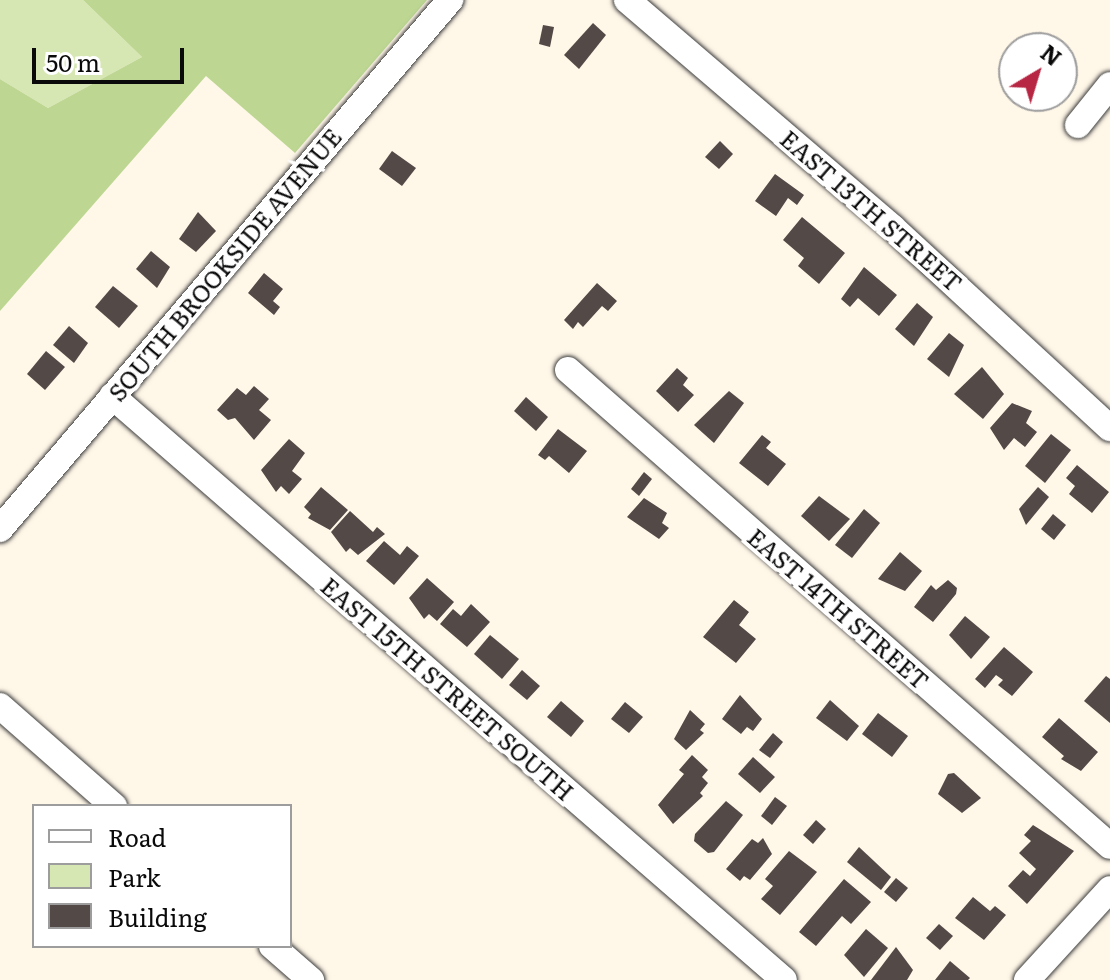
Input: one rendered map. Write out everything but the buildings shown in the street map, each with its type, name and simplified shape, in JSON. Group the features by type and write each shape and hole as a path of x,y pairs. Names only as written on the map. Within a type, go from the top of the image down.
{"street":[{"name":"SOUTH BROOKSIDE AVENUE","path":"0,529 450,0"},
{"name":"EAST 13TH STREET","path":"627,0 928,258 1110,428"},
{"path":"1078,125 1110,85"},
{"name":"EAST 14TH STREET","path":"568,370 1110,846"},
{"name":"EAST 15TH STREET SOUTH","path":"112,396 784,980"},
{"path":"0,706 112,804"},
{"path":"1027,980 1110,889"},
{"path":"274,948 311,980"}],"green space":[{"path":"0,0 83,0 142,57 48,108 0,79"},
{"path":"83,0 427,0 295,153 206,76 0,311 0,79 48,108 142,57"}]}
